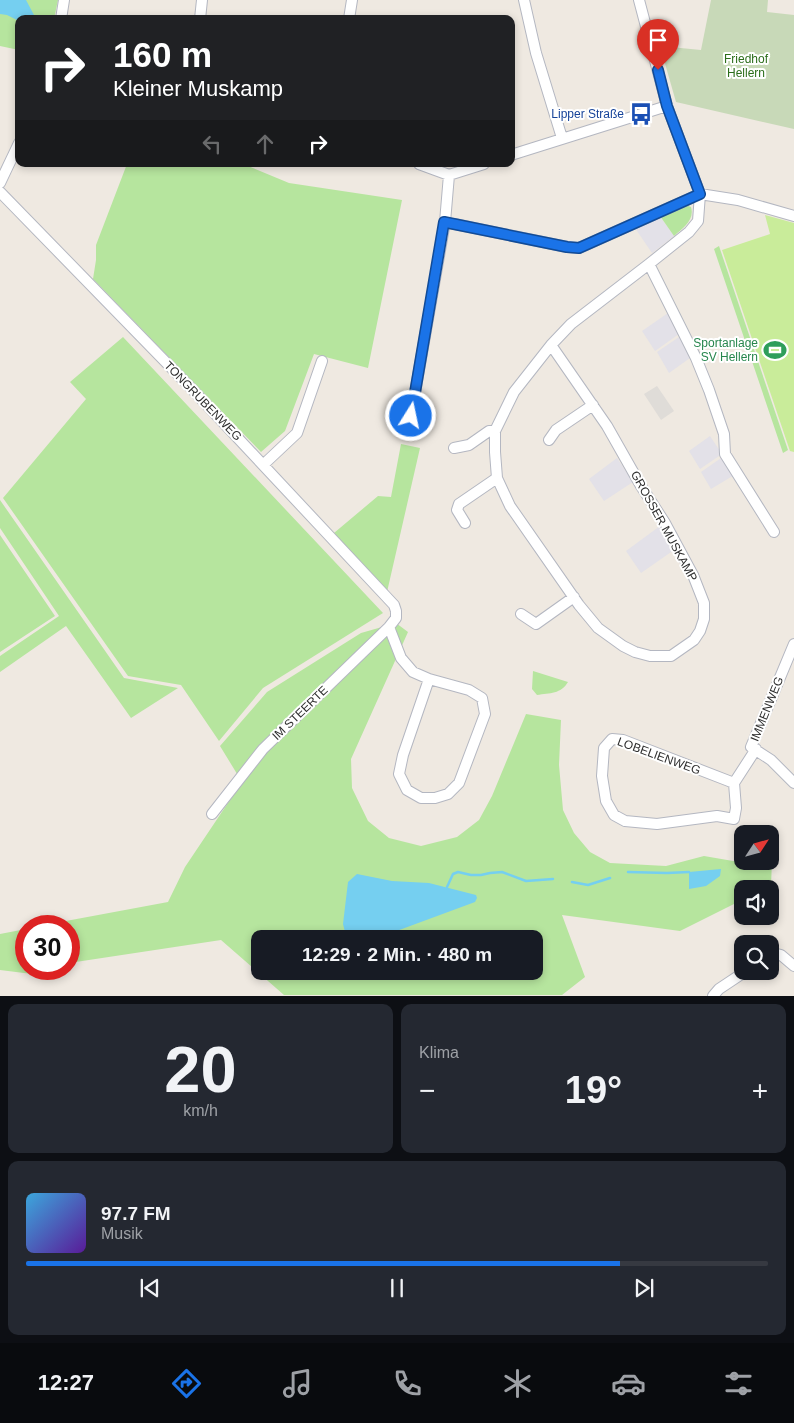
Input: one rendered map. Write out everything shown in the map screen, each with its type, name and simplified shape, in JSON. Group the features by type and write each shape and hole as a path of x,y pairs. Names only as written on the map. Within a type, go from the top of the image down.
{"street":[{"path":"62,15 64,0"},
{"path":"200,15 202,0"},
{"path":"350,15 352,0"},
{"path":"524,0 536,53 562,138"},
{"path":"640,0 667,106 700,194"},
{"path":"515,154 667,106"},
{"path":"0,183 15,151"},
{"path":"427,167 449,175 474,167"},
{"path":"403,429 411,416 444,222 449,175"},
{"name":"TONGRUBENWEG","path":"0,192 264,465 394,605 396,618"},
{"path":"444,222 579,248 700,194 738,200 794,216"},
{"name":"GROSSER MUSKAMP","path":"551,345 593,404 665,523 693,575 704,603 704,619 700,631 694,640 671,656 650,656 623,646 598,628 510,506 498,478 495,431 514,392 551,345 571,324 689,232 698,221 700,194"},
{"path":"649,264 706,382 724,434 725,454 774,532"},
{"path":"264,465 297,434 322,361"},
{"path":"549,440 556,430 593,404"},
{"path":"454,448 469,445 489,431 495,431"},
{"path":"466,523 457,510 459,504 498,478"},
{"path":"521,614 536,624 574,597"},
{"name":"IM STEERTE","path":"212,814 263,749 396,618"},
{"path":"388,627 401,658 413,672 429,679 469,690 482,698 485,714 459,783 448,794 435,798 421,798 407,790 399,774 403,755 429,679"},
{"name":"IMMENWEG","path":"754,748 794,645"},
{"name":"LOBELIENWEG","path":"612,739 623,740 734,783 736,808 734,819 717,816 657,824 625,821 614,815 606,802 602,776 604,748 612,739"},
{"path":"734,783 754,748 794,783"},
{"path":"779,954 794,966"},
{"path":"713,996 719,989 734,979"}],"shaded area":[{"path":"660,216 674,236 652,253 635,228"},
{"path":"668,313 679,334 655,351 642,331"},
{"path":"679,337 690,358 669,373 657,352"},
{"path":"657,386 674,411 661,420 644,394"},
{"path":"710,436 722,454 700,469 689,451"},
{"path":"724,456 736,474 711,489 701,472"},
{"path":"617,458 633,482 604,501 589,479"},
{"path":"660,526 674,550 641,573 626,551"}],"green space":[{"path":"0,0 58,0 55,15 15,15 15,49 0,46"},
{"name":"Friedhof Hellern","path":"711,0 768,0 767,12 794,15 794,129 676,102 660,46 701,50"},
{"path":"126,167 250,167 289,183 402,200 368,368 314,354 285,431 261,452 93,279 96,245"},
{"path":"686,205 691,207 690,220 674,236 660,216"},
{"name":"Sportanlage SV Hellern","path":"765,215 794,223 794,452 790,451 722,250 770,234"},
{"path":"719,246 788,450 783,453 714,249"},
{"path":"123,337 383,613 263,688 219,741 181,685 128,676 3,498 86,399 70,382"},
{"path":"401,444 420,448 387,592 334,533 378,496 391,497"},
{"path":"0,500 124,678 178,688 131,718 66,626 0,672 0,656 59,616 0,528"},
{"path":"0,535 55,616 0,652"},
{"path":"396,623 408,632 351,759 352,788 368,821 389,838 421,846 457,837 479,820 492,796 526,714 561,720 559,765 563,810 574,833 590,852 610,863 666,866 704,856 734,861 734,870 772,870 771,880 734,880 734,904 680,931 562,915 585,977 562,995 284,995 267,980 543,980 543,930 251,930 251,966 221,940 80,961 80,918 168,902 185,867 242,782 220,746 267,692 361,633"},
{"path":"533,671 568,682 559,691 537,695 532,689"},
{"path":"15,931 15,972 0,970 0,934"}],"water":[{"path":"0,0 26,0 34,15 15,15 15,19 0,14"},
{"path":"721,869 720,876 706,886 689,889 689,872"},
{"path":"357,874 392,881 429,883 476,895 477,898 475,902 399,930 344,930 343,924 348,882"}],"waterway":[{"path":"447,887 453,874 458,872 471,875 502,872 526,881 553,879"},
{"path":"628,872 689,872"},
{"path":"572,882 588,885 610,878"}],"place":[{"name":"Lipper Straße","path":"641,114"},
{"name":"Sportanlage SV Hellern","path":"775,350"}],"route":[{"path":"411,416 444,222 579,248 700,194 667,106 658,70"}]}
